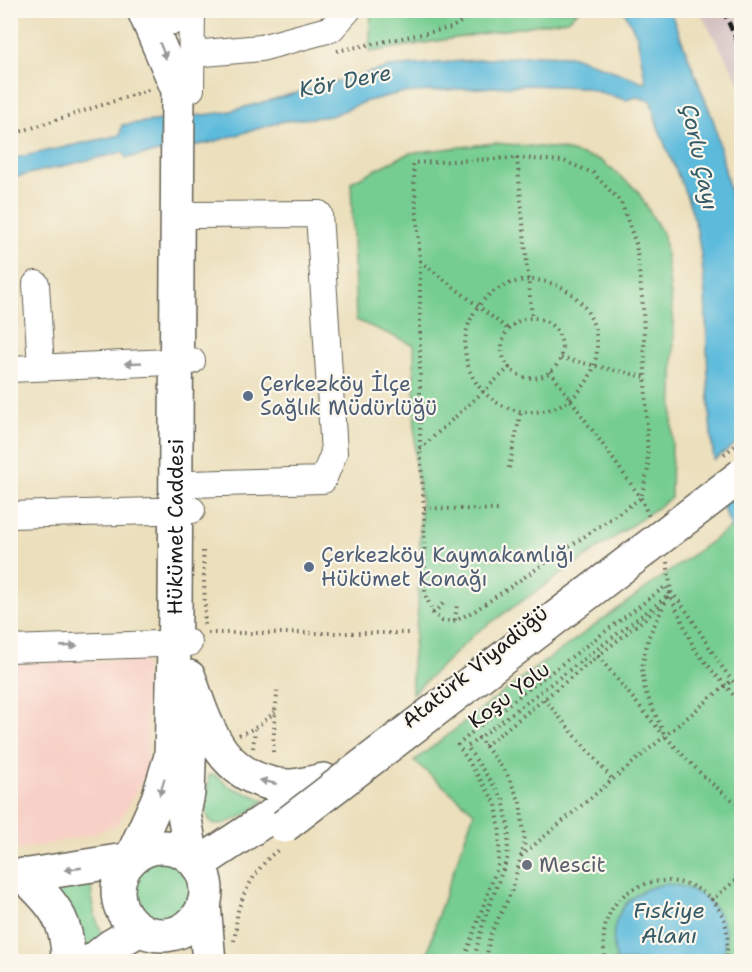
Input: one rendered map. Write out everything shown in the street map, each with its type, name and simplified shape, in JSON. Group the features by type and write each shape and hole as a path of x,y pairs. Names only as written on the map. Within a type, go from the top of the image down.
{"main road":[{"path":"145,12 168,19 179,18 191,10"},
{"path":"145,12 174,89 184,183"},
{"name":"Hükümet Caddesi","path":"184,183 191,215 184,361"},
{"name":"Hükümet Caddesi","path":"131,859 158,799 171,756 182,643 184,183"},
{"name":"Atatürk Viyadüğü","path":"200,880 326,780 385,740 741,453"},
{"name":"Atatürk Viyadüğü","path":"200,880 283,837 741,475"},
{"name":"Hükümet Caddesi","path":"182,643 189,677 190,757 184,814 221,952"},
{"path":"189,677 207,727 228,760 243,772 259,780 288,786 326,780"},
{"path":"17,877 131,859 145,850 161,846 177,849 200,880 198,916 190,926 178,932 166,935 145,931 111,946 91,962"},
{"path":"131,859 121,877 118,897 122,910 130,921 145,931 170,962"},
{"path":"17,877 47,898 58,913 68,942 68,962"}],"street":[{"path":"174,89 193,54 191,10"},
{"path":"193,54 261,48 331,29 348,10"},
{"path":"10,515 182,493 323,480 334,453 319,214 191,215"},
{"path":"36,284 40,367"},
{"path":"10,369 184,361"},
{"path":"10,649 182,643"}],"path":[{"path":"10,135 174,89"},
{"path":"517,158 532,318"},
{"path":"517,158 564,161 593,173 621,202 636,244 643,306 648,469 641,498 476,610 455,621 442,621 433,613 425,594 424,508 420,449 420,260 413,163 517,158"},
{"path":"420,260 509,330"},
{"path":"528,280 562,286 585,306 597,334 596,365 582,390 553,409 532,413 505,408 483,392 470,372 465,349 468,326 479,305 502,286 515,281 528,280"},
{"path":"532,318 540,318 550,324 559,333 562,345 561,357 554,368 544,375 532,378 520,375 510,367 504,356 503,344 509,330 516,323 532,318"},
{"path":"561,357 645,377"},
{"path":"420,449 510,367"},
{"path":"550,371 641,498 653,526"},
{"path":"509,468 521,411"},
{"path":"424,508 498,510"},
{"path":"202,541 204,633 409,633"},
{"path":"665,736 645,691 642,668 648,638 670,593 666,554"},
{"path":"463,962 498,865 500,833 496,804 458,745 478,727 666,586 695,650 741,705"},
{"path":"670,593 685,607 706,645 731,681 741,691"},
{"name":"Koşu Yolu","path":"473,962 484,920 507,859 509,830 503,799 467,747 670,593"},
{"path":"433,613 446,601"},
{"path":"485,746 665,603"},
{"path":"455,621 458,604"},
{"path":"598,657 665,736 705,778 741,808"},
{"path":"521,856 731,681"},
{"path":"273,752 278,687"},
{"path":"544,699 613,780"},
{"path":"233,738 255,728 275,712"},
{"path":"478,737 506,772 520,802 525,842 511,893 490,935 486,962"},
{"path":"221,952 251,882 283,837"},
{"path":"711,900 741,876"},
{"path":"606,962 603,937 606,924 619,901 628,892 652,881 678,881 702,891 711,900 720,910 728,935 725,962"}],"shaded area":[{"path":"699,11 741,11 741,85"},
{"path":"145,660 148,771 118,824 87,836 11,852 11,664"}],"green space":[{"path":"371,10 579,11 567,20 369,52"},
{"path":"495,143 560,149 600,160 637,190 664,236 674,324 671,498 476,633 412,694 412,664 418,608 421,500 415,463 414,345 356,320 351,182 409,153"},
{"path":"731,527 741,541 741,961 426,961 438,915 474,812 414,761 526,675"},
{"path":"209,775 215,775 231,787 265,800 242,817 214,825 206,809"},
{"path":"162,857 175,860 186,867 193,878 196,891 193,904 186,915 175,922 162,925 149,922 138,915 131,904 128,891 131,878 138,867 149,860"},
{"path":"92,872 93,906 105,939 77,961 36,881"}],"water":[{"path":"624,11 670,11 714,122 741,240 741,440 714,460 702,259 693,214 655,118 651,101 637,97 626,100 582,87 528,85 400,93 364,102 331,116 284,121 209,143 126,158 123,152 11,178 10,159 120,135 122,125 227,112 390,67 536,55 573,56 646,83 637,36"},
{"path":"741,494 741,541 731,527 721,503"},
{"name":"Fıskiye Alanı","path":"666,884 694,891 715,908 722,920 725,932 725,946 721,961 617,961 614,933 616,921 622,910 639,893"}],"railway":[{"path":"723,10 742,52"},
{"path":"735,10 742,26"}],"place":[{"name":"Çerkezköy İlçe Sağlık Müdürlüğü","path":"248,396"},
{"name":"Çerkezköy Kaymakamlığı Hükümet Konağı","path":"309,567"},
{"name":"Mescit","path":"527,865"}],"water label":[{"name":"Kör Dere","path":"345,81"},
{"name":"Çorlu Çayı","path":"700,157"}]}
